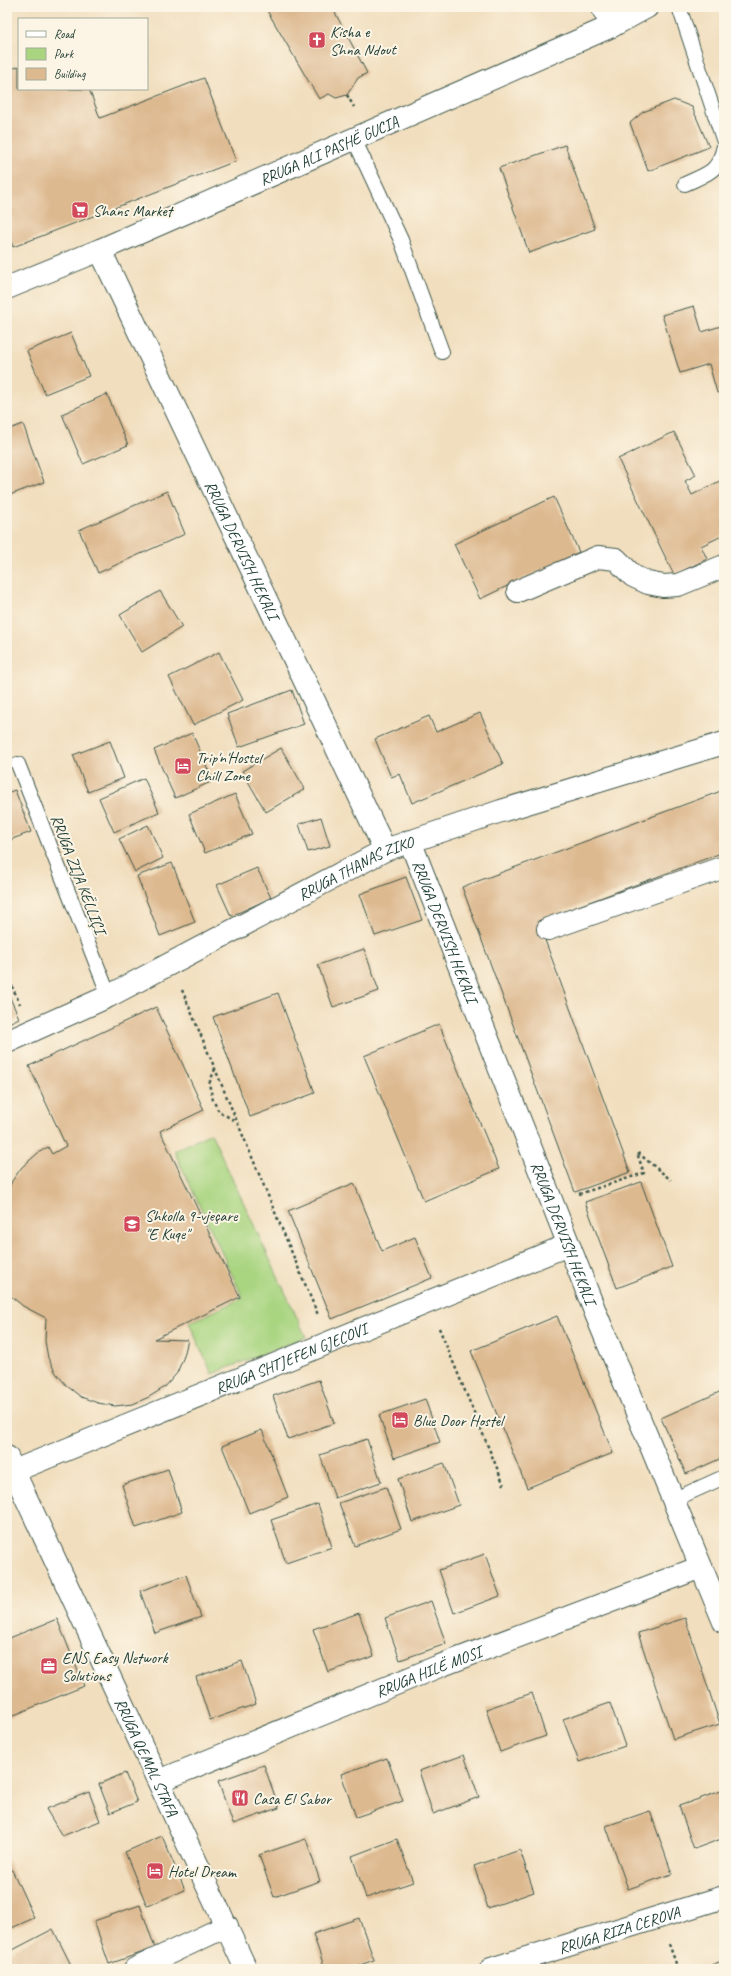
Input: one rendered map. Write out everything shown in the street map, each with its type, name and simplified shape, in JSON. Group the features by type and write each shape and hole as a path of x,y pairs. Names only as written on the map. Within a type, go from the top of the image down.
{"street":[{"name":"RRUGA ALI PASHË GUCIA","path":"7,288 100,250 354,139 607,16 647,7"},
{"name":"RRUGA DERVISH HEKALI","path":"100,250 385,850"},
{"path":"518,591 598,557 616,559 633,576 648,583 663,586 678,585 724,566"},
{"name":"RRUGA THANAS ZIKO","path":"7,1042 109,996 385,850 410,841 722,748"},
{"name":"RRUGA DERVISH HEKALI","path":"410,841 568,1245 724,1622"},
{"path":"548,929 724,867"},
{"name":"RRUGA SHTJEFEN GJECOVI","path":"10,1464 329,1342 568,1245"},
{"name":"RRUGA QEMAL STAFA","path":"10,1464 16,1500 159,1781 246,1969"},
{"name":"RRUGA HILË MOSI","path":"159,1781 437,1667 701,1567"},
{"name":"RRUGA RIZA CEROVA","path":"491,1969 724,1897"},
{"path":"135,1969 227,1926"}],"lane":[{"path":"679,7 724,142"},
{"path":"354,139 401,240 442,352"},
{"path":"685,184 713,171 721,158 724,146"},
{"name":"RRUGA ZIJA KËLLIÇI","path":"18,764 109,996"},
{"path":"673,1500 724,1477"}],"path":[{"path":"347,95 356,112"},
{"path":"171,963 329,1342"},
{"path":"215,1069 209,1084 213,1100 219,1112 237,1121"},
{"path":"552,1204 644,1173 638,1153 671,1180"},
{"path":"428,1301 504,1485"}],"green space":[{"path":"211,1133 306,1337 212,1374 189,1323 243,1298 174,1151"}],"building":[{"name":"Kisha e Shna Ndout","path":"265,7 332,7 367,73 358,78 347,95 336,98 329,94 319,99"},
{"path":"18,66 18,90 89,90 100,118 204,78 236,161 13,247 7,231 7,71"},
{"path":"674,100 692,107 709,147 648,171 630,123 643,112"},
{"path":"565,145 595,229 529,253 499,168"},
{"path":"694,306 702,332 724,325 724,391 717,393 709,364 680,373 662,315"},
{"path":"71,333 89,376 45,394 27,351"},
{"path":"107,394 128,445 83,464 62,414"},
{"path":"23,424 44,482 7,496 7,430"},
{"path":"674,432 696,475 685,481 692,495 724,479 724,535 701,546 707,559 674,575 618,459"},
{"path":"167,491 185,534 98,573 79,530"},
{"path":"554,497 579,552 480,599 454,544"},
{"path":"160,591 182,627 142,652 120,615"},
{"path":"219,652 243,700 193,725 169,677"},
{"path":"292,690 304,724 239,747 227,714"},
{"path":"480,713 503,764 412,803 400,774 391,777 375,739 429,716 436,732"},
{"name":"Trip'n'Hostel Chill Zone","path":"192,733 213,781 175,798 154,750"},
{"path":"110,741 124,778 88,792 73,755"},
{"path":"281,748 305,789 266,812 242,771"},
{"path":"144,778 159,812 114,832 99,798"},
{"path":"15,790 31,832 7,841 7,793"},
{"path":"721,791 724,799 724,852 538,921 630,1172 575,1192 462,887"},
{"path":"235,794 252,834 205,853 189,814"},
{"path":"321,817 330,846 308,852 299,824"},
{"path":"148,825 163,858 135,872 119,839"},
{"path":"172,863 195,922 160,936 137,876"},
{"path":"257,868 271,898 231,916 217,885"},
{"path":"406,877 422,920 375,936 360,894"},
{"path":"364,949 379,991 333,1007 318,965"},
{"path":"7,991 19,1018 7,1024"},
{"path":"278,993 315,1093 250,1117 213,1017"},
{"name":"Shkolla 9-vjeçare \"E Kuqe\"","path":"156,1007 204,1110 160,1131 240,1297 154,1339 188,1340 184,1356 177,1373 165,1387 149,1397 133,1404 115,1406 98,1403 81,1397 67,1386 56,1373 48,1358 45,1341 46,1318 23,1306 7,1293 7,1193 12,1181 22,1167 38,1153 48,1147 52,1154 66,1146 29,1066"},
{"path":"439,1024 499,1169 424,1201 364,1056"},
{"path":"641,1182 672,1267 617,1288 585,1202"},
{"path":"354,1183 382,1251 415,1237 432,1278 332,1319 288,1211"},
{"path":"557,1316 613,1453 527,1488 471,1351"},
{"path":"319,1380 334,1423 288,1439 273,1396"},
{"path":"724,1390 724,1457 686,1474 661,1418"},
{"path":"425,1399 440,1442 394,1458 379,1415"},
{"path":"262,1430 288,1497 249,1513 222,1446"},
{"path":"367,1439 381,1482 335,1498 320,1455"},
{"path":"444,1463 459,1505 412,1522 398,1479"},
{"path":"168,1469 182,1512 136,1528 122,1485"},
{"path":"386,1487 401,1529 355,1546 339,1503"},
{"path":"318,1504 332,1547 286,1563 271,1520"},
{"path":"485,1554 500,1596 454,1613 439,1570"},
{"path":"186,1575 201,1617 155,1633 140,1591"},
{"path":"431,1601 446,1644 400,1660 385,1618"},
{"path":"359,1613 374,1656 328,1672 313,1629"},
{"path":"685,1618 720,1724 673,1739 638,1633"},
{"path":"57,1619 84,1686 7,1718 7,1639"},
{"path":"242,1661 256,1704 210,1720 196,1677"},
{"path":"532,1693 546,1736 500,1752 486,1709"},
{"path":"610,1703 625,1746 579,1762 563,1719"},
{"path":"464,1755 479,1797 433,1814 419,1771"},
{"path":"387,1758 403,1801 356,1817 341,1774"},
{"path":"264,1765 279,1808 233,1824 218,1781"},
{"path":"125,1773 137,1802 110,1813 99,1784"},
{"path":"724,1790 724,1838 694,1849 679,1806"},
{"path":"89,1792 100,1821 62,1836 46,1809"},
{"path":"650,1811 672,1874 628,1889 606,1826"},
{"name":"Hotel Dream","path":"162,1836 185,1890 147,1906 125,1852"},
{"path":"306,1839 320,1881 274,1897 259,1855"},
{"path":"397,1839 413,1882 366,1898 352,1856"},
{"path":"520,1850 534,1892 488,1908 474,1866"},
{"path":"7,1859 34,1918 7,1930"},
{"path":"140,1905 155,1948 109,1964 94,1921"},
{"path":"359,1918 374,1960 349,1969 325,1969 313,1934"},
{"path":"53,1929 73,1969 7,1969 7,1953"},
{"path":"724,1960 724,1969 701,1969"},
{"path":"664,1964 666,1969 650,1969"}],"place":[{"name":"Kisha e Shna Ndout","path":"317,40"},
{"name":"Shans Market","path":"80,210"},
{"name":"Trip'n'Hostel Chill Zone","path":"183,766"},
{"name":"Shkolla 9-vjeçare \"E Kuqe\"","path":"132,1224"},
{"name":"Blue Door Hostel","path":"400,1420"},
{"name":"ENS Easy Network Solutions","path":"49,1666"},
{"name":"Casa El Sabor","path":"240,1798"},
{"name":"Hotel Dream","path":"155,1871"}]}
